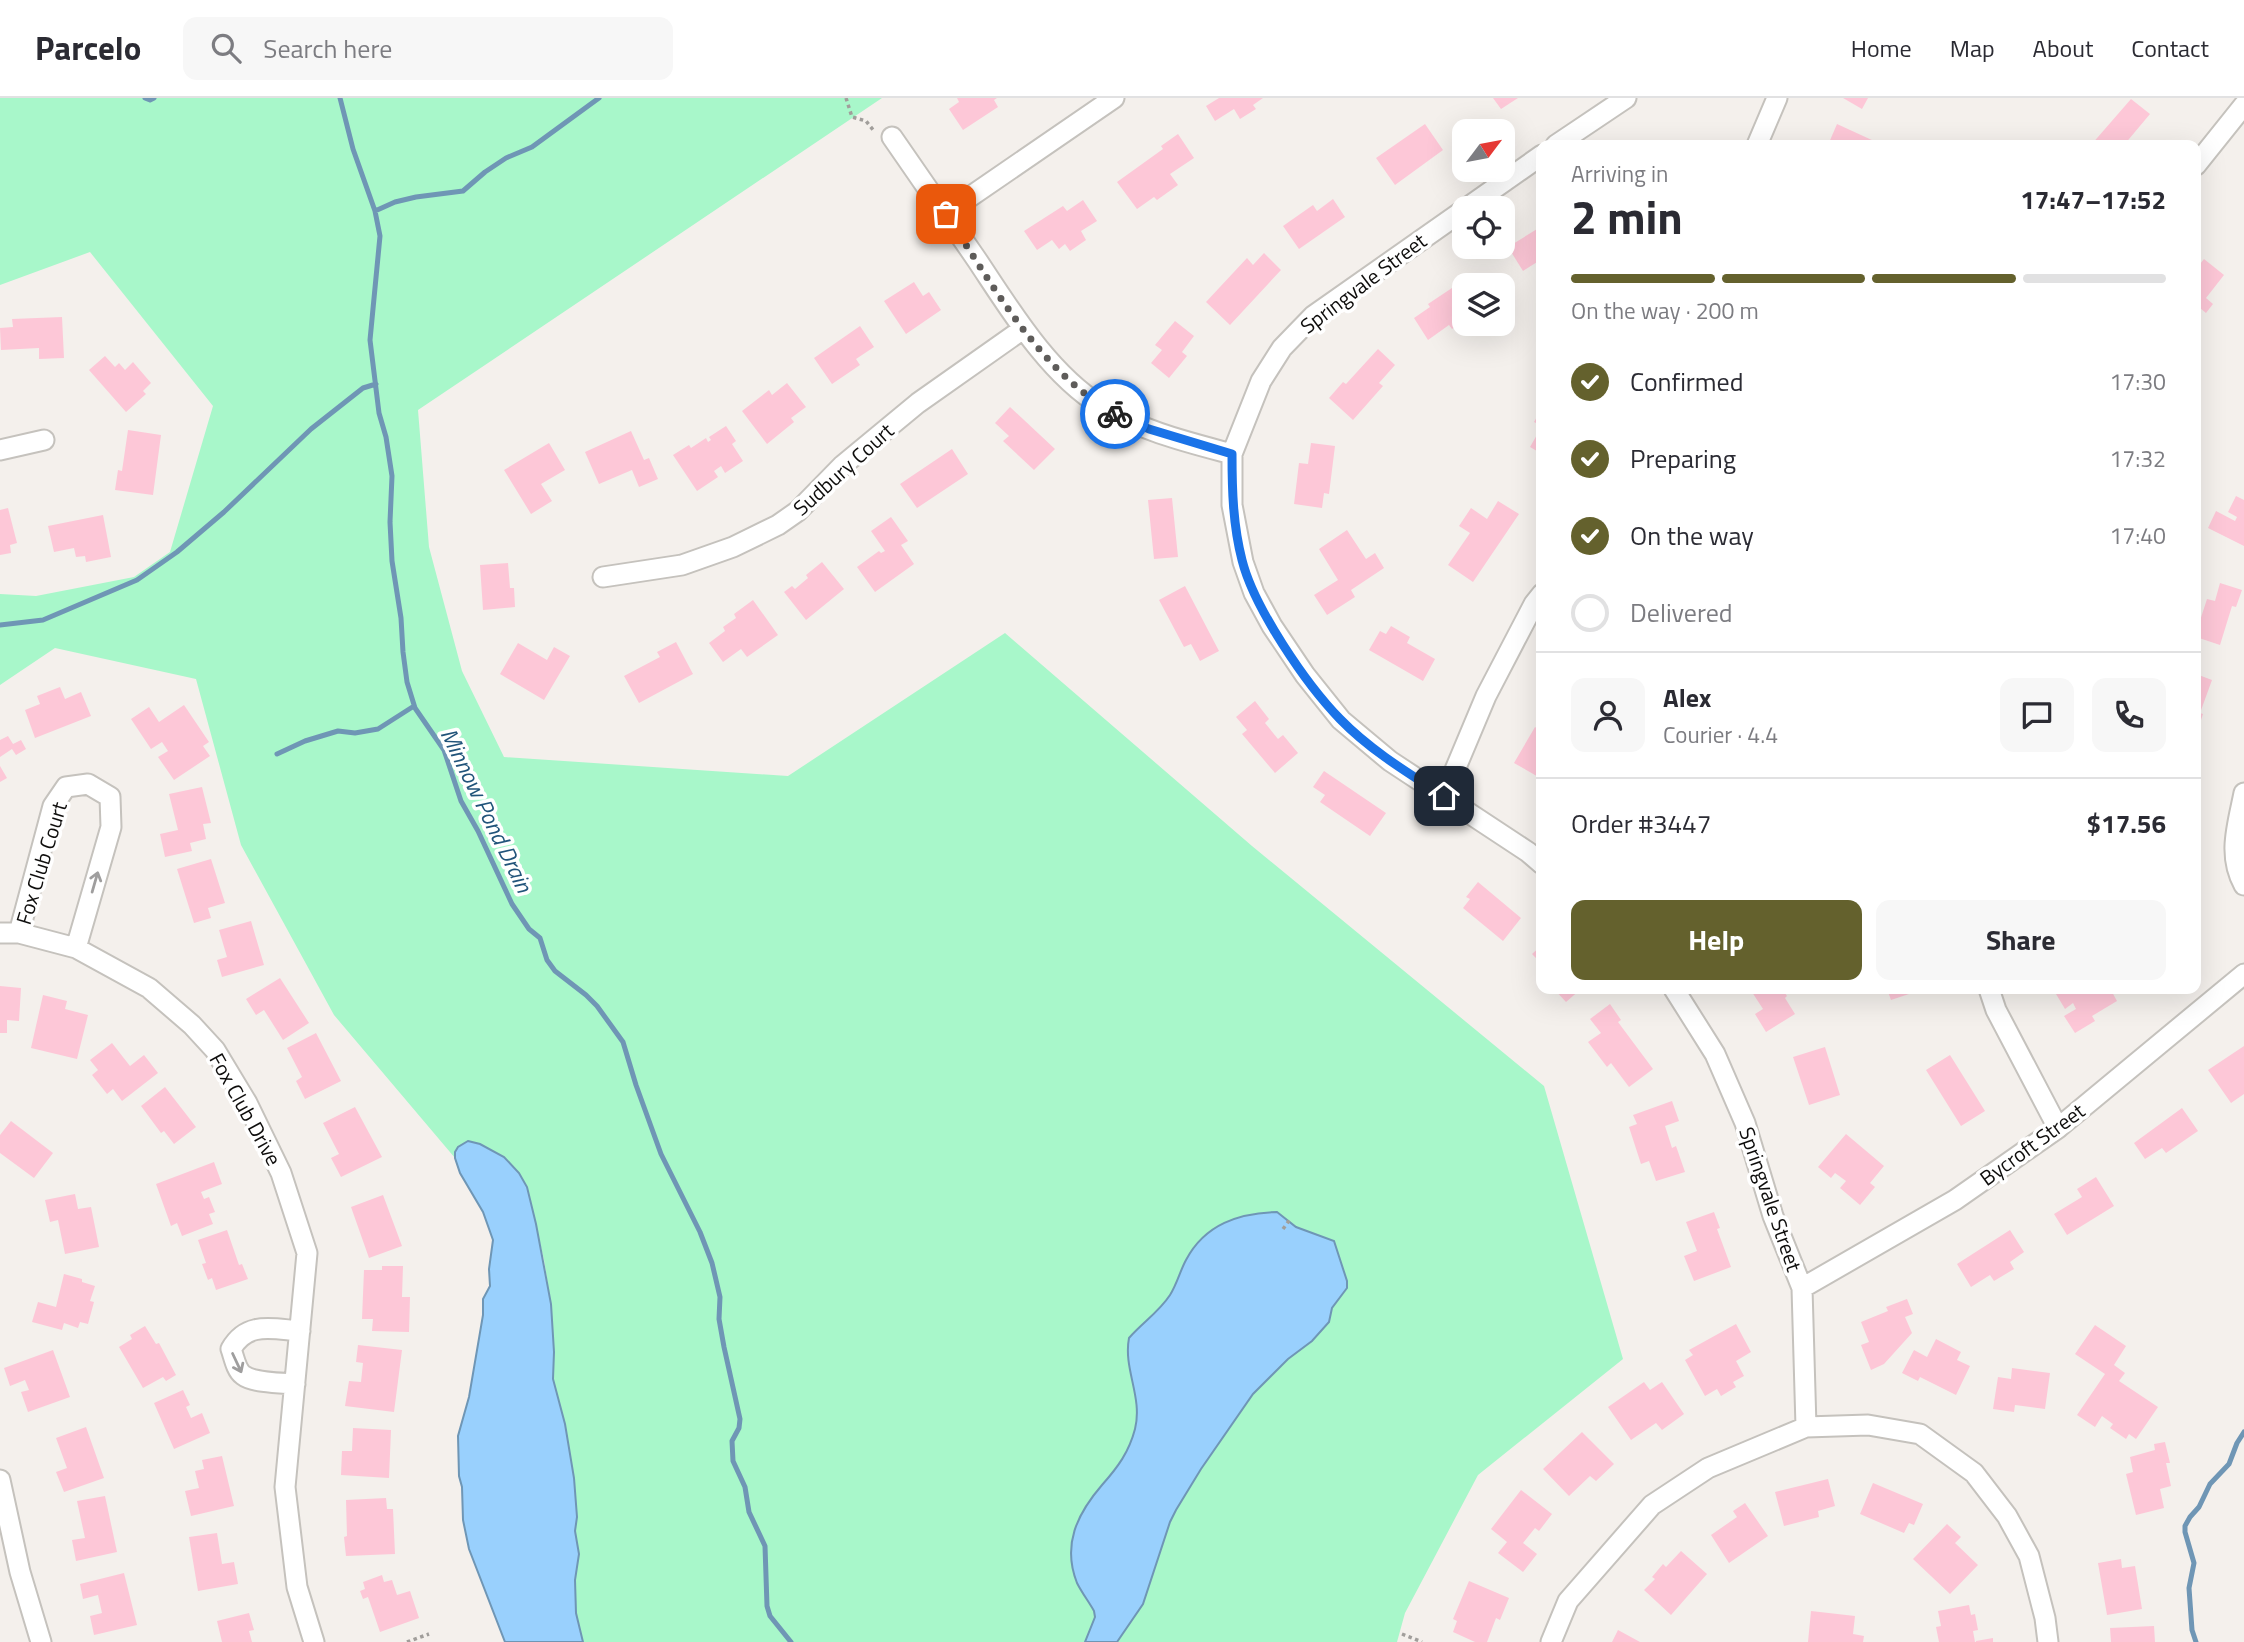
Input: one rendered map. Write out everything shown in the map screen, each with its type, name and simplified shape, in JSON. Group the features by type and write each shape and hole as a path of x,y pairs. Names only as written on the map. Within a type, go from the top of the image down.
{"street":[{"path":"946,214 1114,98"},
{"path":"1563,140 1626,98"},
{"path":"1758,140 1770,100"},
{"path":"2201,159 2244,105"},
{"path":"892,136 1023,329 1054,367 1099,405 1123,418 1149,429 1232,454"},
{"name":"Springvale Street","path":"1536,159 1313,316 1282,348 1261,381 1232,454 1231,505 1242,562 1254,593 1272,626 1305,675 1340,720 1390,761 1536,859"},
{"name":"Sudbury Court","path":"603,577 682,565 733,547 778,525 798,511 843,465 918,403 1023,329"},
{"path":"0,450 44,440"},
{"path":"1444,796 1486,696 1536,602"},
{"name":"Fox Club Court","path":"10,933 53,806 66,787 88,784 110,797 111,827 76,948"},
{"path":"2244,793 2234,845 2237,872 2244,885"},
{"name":"Fox Club Drive","path":"10,933 76,948 149,988 192,1025 215,1050 247,1103 281,1173 307,1253 285,1487 297,1587 314,1642"},
{"name":"Bycroft Street","path":"1801,1288 1955,1200 2058,1128 2244,974"},
{"name":"Springvale Street","path":"1677,994 1715,1054 1745,1124 1773,1216 1801,1288 1806,1427"},
{"path":"1991,994 1996,1010 2058,1128"},
{"path":"295,1384 258,1381 243,1376 231,1349 245,1332 255,1329 300,1331"},
{"path":"1551,1642 1569,1601 1652,1506 1708,1468 1806,1427 1868,1425 1920,1434 1974,1473 2007,1516 2029,1556 2045,1618 2048,1642"},
{"path":"0,1480 20,1572 41,1642"}],"path":[{"path":"846,98 852,117 866,121 877,135 892,136"},
{"path":"1283,1230 1291,1218"},
{"path":"407,1642 429,1634"},
{"path":"1402,1634 1422,1642"}],"green space":[{"path":"0,98 882,98 418,410 429,547 462,671 504,757 788,776 1005,633 1252,846 1544,1086 1623,1359 1478,1475 1405,1613 1397,1642 583,1642 576,1613 575,1580 579,1554 575,1531 577,1517 565,1424 553,1379 551,1304 527,1187 455,1152 455,1158 334,1015 241,845 196,679 55,648 0,685 0,594 36,596 134,577 170,552 213,406 90,252 0,285"}],"water":[{"path":"468,1141 480,1144 504,1157 519,1173 527,1187 536,1224 551,1304 553,1379 565,1424 574,1478 577,1517 575,1531 579,1554 575,1580 576,1613 583,1642 505,1642 469,1549 463,1520 458,1436 469,1397 483,1315 483,1299 490,1286 489,1269 493,1240 483,1212 460,1173 455,1158 458,1147"},
{"path":"1277,1212 1296,1227 1334,1241 1347,1288 1332,1308 1329,1322 1312,1341 1288,1359 1253,1394 1201,1469 1170,1522 1143,1604 1117,1642 1085,1642 1095,1617 1077,1583 1071,1556 1072,1543 1074,1531 1085,1507 1122,1459 1135,1429 1137,1406 1129,1361 1129,1338 1166,1301 1186,1260 1203,1237 1213,1229 1237,1218"}],"building":[{"path":"957,98 997,98 994,100 998,107 963,130 949,109 959,102"},
{"path":"1219,98 1263,98 1253,105 1256,109 1240,119 1234,109 1215,121 1206,106"},
{"path":"1493,98 1518,98 1501,109"},
{"path":"1843,98 1868,98 1862,109"},
{"path":"2131,99 2150,114 2128,140 2095,140"},
{"path":"1425,124 1443,150 1395,185 1376,158"},
{"path":"1837,124 1872,140 1830,140"},
{"path":"1178,134 1194,158 1170,174 1178,185 1157,200 1154,197 1137,209 1117,182 1163,149 1161,146"},
{"path":"1333,199 1345,217 1299,249 1283,226 1313,205 1317,211"},
{"path":"1083,200 1097,221 1081,231 1086,240 1070,251 1065,244 1059,249 1052,240 1037,250 1024,231 1063,206 1067,211"},
{"path":"1536,230 1536,263 1523,271 1515,258 1515,243"},
{"path":"1264,253 1281,270 1230,325 1206,302 1247,258 1253,265"},
{"path":"2204,259 2224,275 2206,298 2213,304 2206,313 2201,309 2201,263"},
{"path":"914,282 923,296 929,292 941,310 906,334 884,301"},
{"path":"1452,288 1452,329 1449,325 1428,340 1414,318 1430,307 1428,304"},
{"path":"62,317 64,358 39,359 39,348 1,350 0,328 13,327 12,319"},
{"path":"1175,321 1194,336 1182,352 1187,356 1169,378 1151,363 1162,350 1155,345"},
{"path":"860,326 874,347 856,359 860,365 832,384 814,358"},
{"path":"1378,349 1395,365 1379,383 1383,386 1353,420 1329,398 1343,382 1346,384"},
{"path":"105,356 115,367 119,363 125,370 133,362 151,383 143,391 146,394 126,412 89,370"},
{"path":"787,383 806,407 791,418 794,422 767,444 742,411 769,390 772,395"},
{"path":"1010,407 1055,449 1034,470 1003,441 1009,436 995,423"},
{"path":"726,426 736,441 732,444 743,461 725,473 721,466 714,471 718,477 697,491 673,455 706,438 708,442 711,440 709,437"},
{"path":"128,430 161,435 153,495 115,490 118,470 122,471"},
{"path":"631,431 644,460 649,458 658,479 639,487 632,470 599,484 585,452"},
{"path":"1536,436 1536,450 1530,447"},
{"path":"549,443 565,470 541,484 552,501 531,514 504,470"},
{"path":"1311,443 1335,446 1329,494 1324,493 1322,508 1294,504 1299,463 1308,464"},
{"path":"952,449 968,474 917,508 900,484"},
{"path":"2236,496 2244,500 2244,546 2208,528 2216,511 2235,521 2237,517 2228,512"},
{"path":"1172,498 1178,557 1154,559 1148,500"},
{"path":"1498,501 1519,514 1473,582 1448,565 1470,533 1459,526 1471,508 1487,519"},
{"path":"8,508 17,543 10,545 11,553 0,555 0,510"},
{"path":"103,515 111,557 86,562 85,556 76,557 74,548 54,552 48,526"},
{"path":"891,517 908,541 901,545 914,564 875,592 857,567 879,551 885,551 871,531"},
{"path":"1347,530 1366,559 1375,553 1384,568 1351,590 1355,597 1327,615 1314,595 1338,580 1319,549"},
{"path":"822,562 844,589 806,620 784,592 792,586 795,589 808,578 806,575"},
{"path":"508,563 515,607 483,610 480,565"},
{"path":"2220,583 2242,590 2236,607 2232,606 2220,645 2201,639 2201,618 2207,599 2215,601"},
{"path":"1185,586 1219,651 1200,661 1191,644 1184,647 1159,600"},
{"path":"753,600 778,635 747,657 741,649 723,662 709,643 725,631 723,627 736,618 734,614"},
{"path":"1391,626 1410,637 1407,643 1435,659 1423,681 1369,650 1380,631 1386,634"},
{"path":"676,642 693,674 639,703 624,676 660,657 657,652"},
{"path":"518,643 547,660 554,647 570,656 544,700 500,674"},
{"path":"2201,676 2212,680 2201,710"},
{"path":"60,687 65,699 81,692 91,716 35,738 25,710 40,704 37,696"},
{"path":"1255,701 1269,719 1265,723 1278,739 1283,735 1298,753 1275,773 1242,734 1247,730 1236,717"},
{"path":"184,705 209,742 203,746 210,756 174,780 158,757 168,751 162,742 151,749 131,719 149,707 159,722"},
{"path":"1535,727 1536,776 1514,763"},
{"path":"8,736 13,744 21,740 26,749 16,755 12,749 0,757 0,740"},
{"path":"0,766 7,778 0,782"},
{"path":"1324,771 1386,813 1370,836 1320,802 1325,795 1313,787"},
{"path":"202,787 211,823 203,824 206,839 190,843 192,851 165,857 160,834 178,830 169,794"},
{"path":"211,859 225,903 208,908 211,918 194,923 177,869"},
{"path":"1478,882 1521,918 1503,941 1463,908 1470,899 1466,897"},
{"path":"251,921 264,965 222,977 217,960 227,957 219,930"},
{"path":"280,978 309,1023 283,1040 264,1010 256,1015 246,999"},
{"path":"0,986 21,988 19,1021 7,1020 7,1033 0,1033"},
{"path":"1559,994 1575,994 1566,1002"},
{"path":"1753,994 1786,994 1785,998 1795,1014 1766,1032 1755,1014 1763,1009"},
{"path":"1889,994 1909,994 1891,1000"},
{"path":"2056,994 2113,994 2117,1001 2092,1016 2095,1021 2075,1033 2064,1016 2076,1009 2073,1003 2065,1009"},
{"path":"43,995 67,1001 65,1009 88,1015 77,1059 31,1048"},
{"path":"1610,1004 1621,1020 1618,1022 1653,1069 1629,1087 1611,1063 1607,1067 1588,1042 1601,1033 1590,1019"},
{"path":"316,1033 341,1081 305,1099 296,1081 302,1077 287,1048"},
{"path":"112,1043 130,1066 144,1055 158,1073 122,1101 113,1089 107,1094 92,1075 98,1070 90,1060"},
{"path":"2244,1046 2244,1094 2231,1103 2208,1070"},
{"path":"1825,1047 1840,1095 1809,1105 1793,1057"},
{"path":"1950,1055 1985,1111 1961,1126 1926,1070"},
{"path":"165,1087 196,1127 174,1144 164,1131 161,1133 141,1106"},
{"path":"1672,1101 1679,1121 1665,1126 1672,1148 1676,1146 1685,1172 1656,1181 1649,1161 1641,1164 1629,1127 1637,1124 1633,1115"},
{"path":"355,1107 382,1157 341,1177 331,1158 339,1154 323,1123"},
{"path":"2182,1108 2198,1131 2166,1153 2162,1148 2145,1159 2134,1143"},
{"path":"11,1121 53,1153 34,1178 0,1153 0,1135"},
{"path":"1846,1134 1884,1166 1870,1183 1875,1187 1860,1205 1840,1188 1846,1181 1835,1173 1831,1178 1818,1167"},
{"path":"214,1162 222,1184 201,1192 204,1199 209,1197 215,1212 209,1214 213,1224 182,1236 177,1223 171,1226 156,1184"},
{"path":"2096,1177 2114,1206 2067,1235 2054,1214 2082,1197 2077,1189"},
{"path":"75,1194 78,1209 91,1207 99,1247 65,1254 58,1220 50,1222 45,1200"},
{"path":"383,1195 402,1246 369,1258 351,1207"},
{"path":"1714,1212 1720,1228 1717,1229 1731,1267 1694,1281 1684,1256 1697,1251 1686,1222"},
{"path":"227,1230 239,1265 242,1264 248,1279 216,1290 212,1278 208,1280 202,1264 206,1263 198,1240"},
{"path":"2010,1230 2024,1252 2010,1262 2014,1269 1994,1281 1990,1275 1971,1287 1957,1264"},
{"path":"382,1266 403,1266 402,1297 410,1297 409,1332 372,1331 373,1319 362,1319 364,1270 382,1270"},
{"path":"64,1274 95,1286 90,1301 94,1302 88,1324 80,1322 78,1328 64,1323 62,1330 32,1322 38,1302 56,1307"},
{"path":"1907,1299 1913,1314 1905,1317 1912,1333 1884,1364 1871,1370 1861,1345 1869,1342 1861,1322 1888,1311 1886,1307"},
{"path":"1736,1324 1751,1352 1736,1361 1744,1376 1733,1382 1736,1387 1721,1396 1717,1389 1705,1396 1685,1360 1693,1355 1689,1350"},
{"path":"2095,1325 2126,1346 2114,1365 2125,1373 2119,1381 2158,1407 2136,1439 2129,1434 2126,1439 2110,1428 2113,1424 2102,1416 2095,1427 2077,1415 2105,1374 2075,1354"},
{"path":"145,1326 156,1344 159,1343 176,1375 166,1381 163,1377 143,1388 119,1347 132,1339 130,1335"},
{"path":"1936,1339 1961,1352 1957,1360 1970,1366 1956,1395 1920,1377 1918,1381 1902,1373 1914,1350 1927,1357"},
{"path":"358,1345 402,1350 394,1412 345,1406 349,1381 361,1382 363,1363 356,1362"},
{"path":"53,1350 70,1397 28,1412 21,1392 29,1390 25,1380 10,1386 4,1368"},
{"path":"2012,1368 2050,1373 2045,1409 2015,1405 2014,1412 1993,1409 1998,1377 2011,1379"},
{"path":"1644,1382 1650,1390 1662,1382 1684,1414 1662,1430 1656,1423 1631,1440 1608,1407"},
{"path":"183,1390 190,1405 186,1407 191,1418 202,1413 210,1433 174,1449 154,1403"},
{"path":"86,1427 104,1478 64,1492 56,1472 67,1468 56,1438"},
{"path":"353,1428 391,1430 389,1478 341,1475 342,1451 352,1451"},
{"path":"1582,1432 1614,1464 1596,1481 1590,1476 1569,1496 1543,1469"},
{"path":"2165,1442 2170,1463 2166,1463 2171,1486 2160,1489 2164,1508 2136,1515 2126,1474 2133,1472 2130,1457 2155,1450 2154,1444"},
{"path":"222,1456 234,1506 191,1516 185,1491 199,1488 195,1471 204,1469 202,1460"},
{"path":"1828,1479 1835,1506 1818,1511 1819,1517 1784,1526 1775,1492"},
{"path":"1873,1483 1923,1504 1914,1525 1909,1523 1904,1533 1860,1514"},
{"path":"1521,1490 1552,1514 1539,1531 1535,1528 1523,1543 1537,1554 1523,1572 1498,1553 1507,1542 1491,1529"},
{"path":"105,1496 117,1552 76,1561 72,1540 85,1538 77,1501"},
{"path":"386,1498 387,1509 393,1509 395,1554 346,1556 346,1500"},
{"path":"1745,1503 1768,1536 1729,1563 1711,1535 1737,1517 1733,1511"},
{"path":"1947,1524 1961,1537 1955,1543 1978,1565 1950,1594 1913,1559"},
{"path":"217,1533 222,1564 234,1562 238,1584 198,1591 189,1537"},
{"path":"1681,1551 1707,1574 1671,1615 1644,1590 1655,1579 1652,1577 1663,1564 1666,1567"},
{"path":"2121,1559 2122,1568 2135,1566 2142,1609 2107,1615 2098,1563"},
{"path":"124,1573 137,1625 94,1635 90,1616 102,1613 98,1595 83,1599 80,1584"},
{"path":"382,1575 384,1582 392,1580 397,1595 410,1591 419,1618 380,1632 368,1597 363,1599 360,1591 365,1589 363,1582"},
{"path":"1469,1581 1509,1598 1500,1620 1496,1618 1487,1642 1475,1642 1453,1632 1457,1621 1453,1619"},
{"path":"1969,1605 1971,1615 1975,1614 1978,1630 1973,1631 1975,1642 1939,1642 1936,1627 1941,1626 1938,1611"},
{"path":"1811,1611 1855,1616 1853,1634 1864,1636 1863,1642 1808,1642"},
{"path":"249,1613 254,1630 249,1631 252,1642 222,1642 217,1621"},
{"path":"2154,1626 2155,1642 2111,1642 2110,1628"},
{"path":"1618,1630 1640,1642 1612,1642"},
{"path":"1993,1638 1993,1642 1976,1642 1976,1641"}],"waterway":[{"path":"145,98 154,98"},
{"name":"Minnow Pond Drain","path":"340,98 353,149 375,211 380,236 370,340 379,413 392,476 392,561 407,682 415,708 444,750 461,801 512,904 529,929 540,938 547,960 555,971 597,1006 623,1042 661,1154 700,1232 712,1263 720,1297 719,1319 740,1419 739,1428 732,1441 733,1461 745,1487 749,1512 765,1546 767,1606 770,1616 791,1642"},
{"path":"375,211 416,197 463,191 485,172 506,158 532,147 599,98"},
{"path":"0,625 43,620 137,580 177,552 224,512 311,429 363,388 376,384"},
{"path":"277,754 305,741 338,731 355,733 378,729 414,706"},
{"path":"2196,1642 2192,1630 2189,1588 2194,1563 2185,1526 2199,1507 2210,1484 2229,1464 2244,1432"}],"way so far":[{"path":"946,214 1023,329 1054,367 1099,405 1115,414"}],"route":[{"path":"1115,414 1149,429 1232,454 1231,505 1242,562 1254,593 1272,626 1340,720 1390,761 1444,796"}]}
